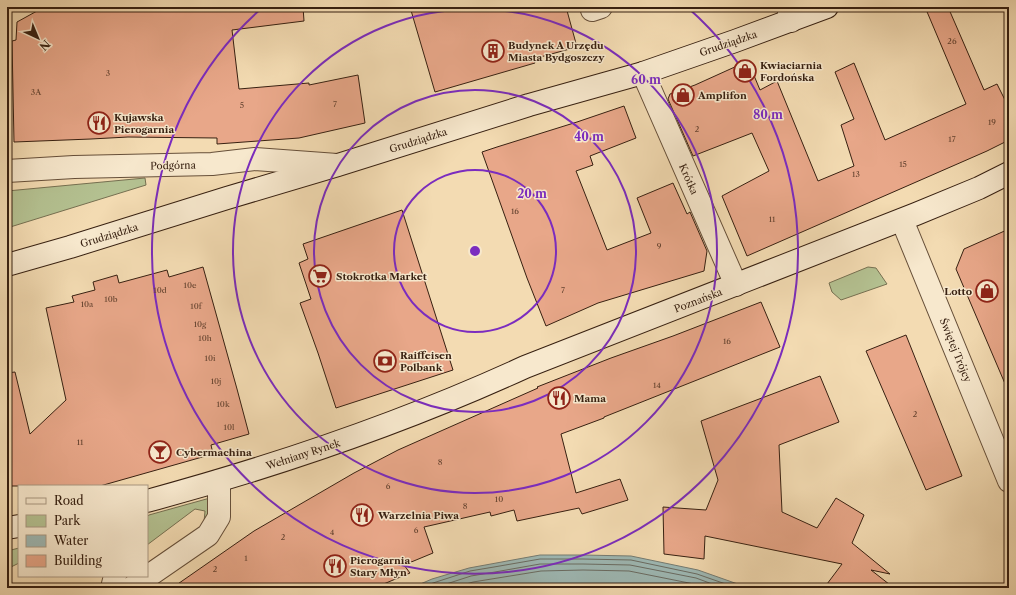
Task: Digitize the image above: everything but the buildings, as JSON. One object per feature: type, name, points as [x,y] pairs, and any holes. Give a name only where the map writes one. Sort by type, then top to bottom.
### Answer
[{"type":"main road","name":"Grudziądzka","points":[[7,265],[516,110],[643,73],[789,14],[827,7]]},
{"type":"main road","name":"Krótka","points":[[643,73],[736,285]]},
{"type":"main road","name":"Podgórna","points":[[7,171],[74,167],[212,164],[255,159],[338,165]]},
{"type":"main road","name":"Poznańska","points":[[387,426],[525,367],[902,220],[979,188],[1009,173]]},
{"type":"main road","name":"Świętej Trójcy","points":[[902,220],[1009,481]]},
{"type":"main road","name":"Wełniany Rynek","points":[[148,501],[219,481],[296,457],[387,426]]},
{"type":"main road","points":[[148,576],[208,535],[219,517],[219,481]]},
{"type":"main road","points":[[7,528],[18,526]]},
{"type":"main road","points":[[112,588],[115,577]]},
{"type":"main road","points":[[131,588],[147,577]]},
{"type":"green space","points":[[145,178],[146,185],[7,228],[7,191]]},
{"type":"green space","points":[[868,267],[876,268],[887,284],[841,300],[832,292],[829,283]]},
{"type":"green space","points":[[210,498],[212,517],[204,522],[205,511],[195,509],[148,544],[149,515]]},
{"type":"green space","points":[[18,548],[18,564],[7,569],[7,551]]},
{"type":"water","points":[[540,555],[631,556],[698,570],[749,588],[411,588],[432,579],[469,568]]},
{"type":"place","name":"Budynek A Urzędu Miasta Bydgoszczy","points":[[493,51]]},
{"type":"place","name":"Kwiaciarnia Fordońska","points":[[745,71]]},
{"type":"place","name":"Amplifon","points":[[683,95]]},
{"type":"place","name":"Kujawska Pierogarnia","points":[[99,123]]},
{"type":"place","name":"Stokrotka Market","points":[[320,276]]},
{"type":"place","name":"Lotto","points":[[987,291]]},
{"type":"place","name":"Raiffeisen Polbank","points":[[385,361]]},
{"type":"place","name":"Mama","points":[[559,398]]},
{"type":"place","name":"Cybermachina","points":[[160,452]]},
{"type":"place","name":"Warzelnia Piwa","points":[[362,515]]},
{"type":"place","name":"Pierogarnia Stary Młyn","points":[[335,566]]}]
